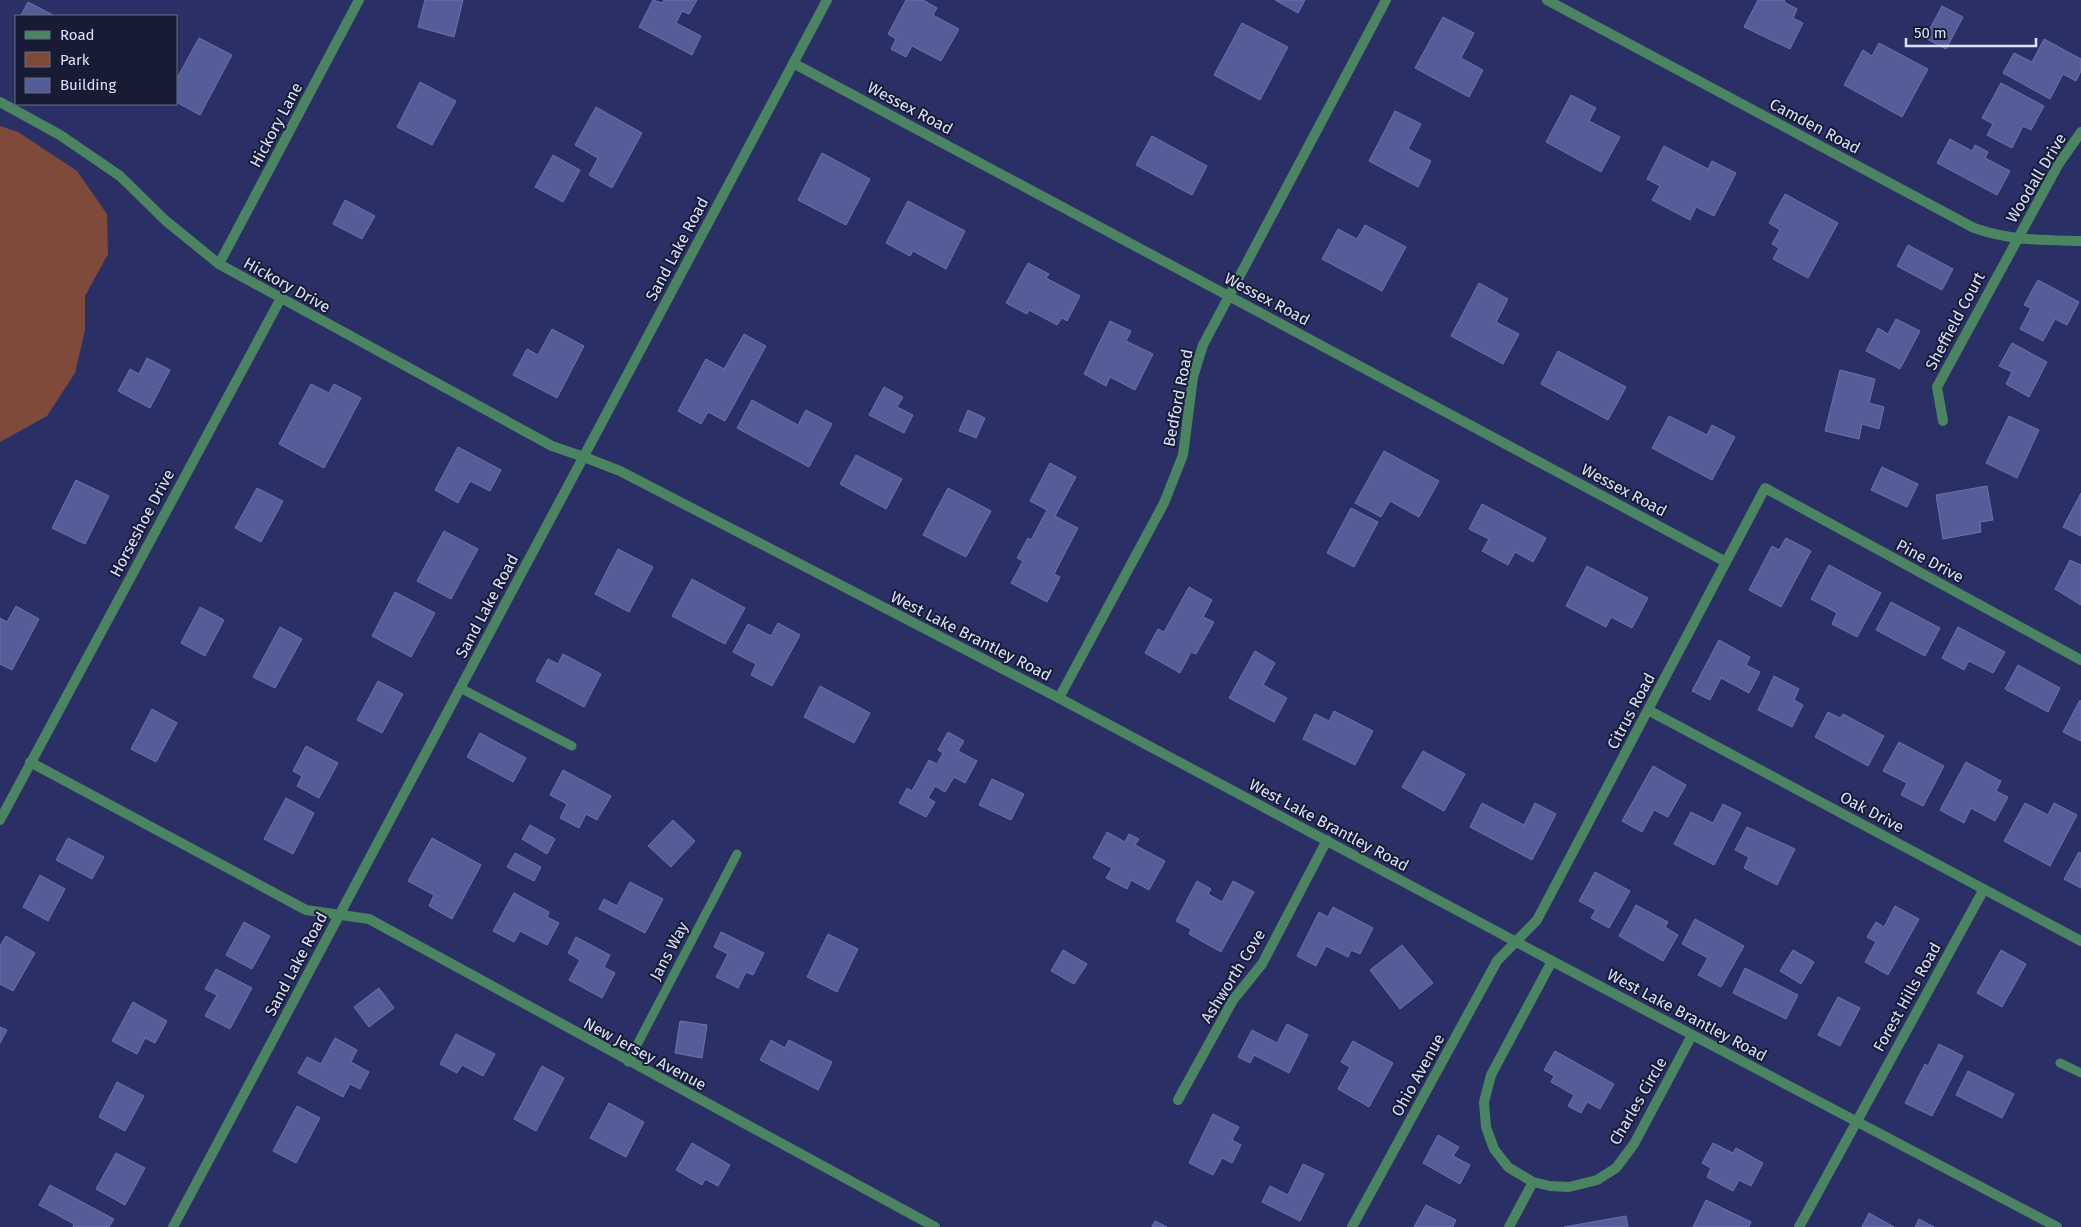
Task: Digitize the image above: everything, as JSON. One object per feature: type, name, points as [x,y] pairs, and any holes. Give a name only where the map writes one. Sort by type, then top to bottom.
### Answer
[{"type":"street","name":"Hickory Lane","points":[[219,264],[359,0]]},
{"type":"street","name":"Sand Lake Road","points":[[173,1227],[827,0]]},
{"type":"street","name":"Bedford Road","points":[[1059,698],[1164,503],[1183,455],[1193,377],[1200,353],[1228,295],[1386,0]]},
{"type":"street","name":"Camden Road","points":[[1547,0],[1974,228],[1997,236],[2017,239],[2081,241]]},
{"type":"street","name":"Wessex Road","points":[[793,64],[1726,562]]},
{"type":"street","name":"Hickory Drive","points":[[0,102],[60,135],[120,176],[166,221],[219,264],[552,446],[584,457]]},
{"type":"street","name":"Woodall Drive","points":[[2017,239],[2058,165],[2081,132]]},
{"type":"street","name":"Sheffield Court","points":[[1943,421],[1937,387],[2017,239]]},
{"type":"street","name":"Horseshoe Drive","points":[[0,820],[281,298]]},
{"type":"street","name":"West Lake Brantley Road","points":[[584,457],[620,471],[1059,698],[1552,962],[1857,1120],[2057,1227]]},
{"type":"street","name":"Citrus Road","points":[[1516,942],[1537,920],[1765,488]]},
{"type":"street","name":"Pine Drive","points":[[1765,488],[2081,660]]},
{"type":"street","name":"Oak Drive","points":[[1648,710],[2081,941]]},
{"type":"street","points":[[30,762],[306,910],[338,915]]},
{"type":"street","name":"Ashworth Cove","points":[[1178,1100],[1233,1000],[1262,964],[1327,840]]},
{"type":"street","name":"Forest Hills Road","points":[[1800,1227],[1984,889]]},
{"type":"street","name":"New Jersey Avenue","points":[[338,915],[369,919],[628,1062],[935,1227]]},
{"type":"street","name":"Ohio Avenue","points":[[1352,1227],[1497,961],[1516,942]]},
{"type":"street","name":"Charles Circle","points":[[1552,962],[1491,1075],[1484,1102],[1486,1127],[1494,1149],[1508,1166],[1533,1182],[1550,1186],[1569,1187],[1598,1180],[1616,1168],[1634,1144],[1692,1035]]},
{"type":"street","points":[[1509,1227],[1533,1182]]},
{"type":"lane","points":[[460,688],[572,746]]},
{"type":"lane","name":"Jans Way","points":[[628,1062],[737,854]]},
{"type":"lane","points":[[2060,1064],[2081,1073]]},
{"type":"green space","points":[[0,126],[18,132],[77,171],[107,214],[108,254],[85,296],[85,330],[75,373],[47,416],[0,442]]},
{"type":"building","points":[[425,0],[463,0],[454,37],[418,27]]},
{"type":"building","points":[[653,0],[662,3],[664,0],[697,0],[689,14],[682,11],[676,23],[701,36],[692,55],[639,27]]},
{"type":"building","points":[[906,0],[923,0],[937,8],[933,15],[959,29],[941,61],[912,46],[906,57],[891,49],[896,39],[888,34]]},
{"type":"building","points":[[1275,0],[1305,0],[1298,13]]},
{"type":"building","points":[[1758,0],[1785,0],[1784,2],[1797,9],[1793,18],[1803,23],[1790,49],[1744,27]]},
{"type":"building","points":[[28,2],[53,15],[21,15]]},
{"type":"building","points":[[1942,6],[1963,17],[1946,49],[1925,38]]},
{"type":"building","points":[[1443,17],[1474,33],[1461,58],[1483,70],[1469,97],[1415,68]]},
{"type":"building","points":[[1242,23],[1288,47],[1260,100],[1214,75]]},
{"type":"building","points":[[199,38],[232,55],[200,115],[178,103],[178,76]]},
{"type":"building","points":[[2044,39],[2081,59],[2081,71],[2076,81],[2063,74],[2050,99],[2003,73],[2014,53],[2032,62]]},
{"type":"building","points":[[1879,43],[1928,69],[1902,117],[1844,85],[1863,50],[1872,56]]},
{"type":"building","points":[[420,82],[456,101],[432,145],[397,127]]},
{"type":"building","points":[[2001,83],[2044,106],[2031,130],[2023,126],[2012,148],[1987,135],[1993,124],[1982,118]]},
{"type":"building","points":[[1571,95],[1596,108],[1589,121],[1620,137],[1601,172],[1546,142]]},
{"type":"building","points":[[596,107],[642,133],[612,188],[589,175],[598,158],[575,145]]},
{"type":"building","points":[[1395,111],[1421,124],[1408,149],[1431,161],[1418,187],[1369,161]]},
{"type":"building","points":[[1152,136],[1207,166],[1192,195],[1136,165]]},
{"type":"building","points":[[1950,139],[1972,151],[1975,145],[1988,152],[1985,158],[2010,171],[1997,195],[1937,163]]},
{"type":"building","points":[[1664,146],[1708,169],[1712,161],[1736,173],[1714,216],[1696,207],[1690,220],[1652,200],[1660,186],[1647,179]]},
{"type":"building","points":[[822,153],[870,179],[846,225],[798,200]]},
{"type":"building","points":[[553,155],[580,170],[563,202],[535,187]]},
{"type":"building","points":[[1785,194],[1838,223],[1808,278],[1773,259],[1779,248],[1772,244],[1780,230],[1769,223]]},
{"type":"building","points":[[345,200],[375,216],[362,239],[333,224]]},
{"type":"building","points":[[908,201],[965,231],[946,269],[913,251],[910,256],[886,243]]},
{"type":"building","points":[[1365,225],[1406,247],[1382,291],[1322,259],[1338,229],[1357,239]]},
{"type":"building","points":[[1908,245],[1953,269],[1942,290],[1897,266]]},
{"type":"building","points":[[1028,263],[1049,274],[1046,278],[1080,296],[1067,321],[1062,318],[1057,325],[1029,310],[1027,314],[1006,303]]},
{"type":"building","points":[[2038,280],[2079,302],[2067,325],[2055,319],[2043,341],[2020,329],[2031,308],[2024,305]]},
{"type":"building","points":[[1479,283],[1508,299],[1496,322],[1519,334],[1503,364],[1451,336]]},
{"type":"building","points":[[1896,319],[1920,331],[1900,369],[1866,351],[1878,328],[1888,334]]},
{"type":"building","points":[[1110,321],[1131,331],[1126,341],[1153,354],[1135,390],[1110,377],[1106,386],[1084,374]]},
{"type":"building","points":[[552,329],[584,346],[557,398],[513,375],[527,349],[538,355]]},
{"type":"building","points":[[744,334],[766,346],[725,421],[708,412],[701,424],[678,411],[706,359],[724,369]]},
{"type":"building","points":[[2012,343],[2047,362],[2029,397],[2006,384],[2012,372],[1999,366]]},
{"type":"building","points":[[1558,351],[1626,387],[1608,420],[1541,384]]},
{"type":"building","points":[[147,358],[170,370],[150,408],[118,391],[130,369],[139,374]]},
{"type":"building","points":[[1840,370],[1875,379],[1869,403],[1884,407],[1879,429],[1862,424],[1859,439],[1825,431]]},
{"type":"building","points":[[311,384],[329,393],[334,384],[361,398],[324,468],[279,444]]},
{"type":"building","points":[[884,387],[903,397],[897,407],[913,415],[904,433],[869,415]]},
{"type":"building","points":[[752,400],[798,425],[806,410],[832,424],[809,467],[737,428]]},
{"type":"building","points":[[968,410],[985,418],[976,438],[959,431]]},
{"type":"building","points":[[1669,416],[1707,435],[1712,425],[1735,437],[1712,480],[1652,448]]},
{"type":"building","points":[[2009,416],[2039,430],[2017,478],[1986,463]]},
{"type":"building","points":[[458,447],[501,470],[490,491],[470,481],[458,503],[435,490]]},
{"type":"building","points":[[1384,451],[1439,481],[1419,517],[1390,501],[1381,517],[1355,503]]},
{"type":"building","points":[[856,455],[902,479],[886,509],[840,484]]},
{"type":"building","points":[[1050,463],[1076,477],[1055,516],[1078,528],[1054,574],[1060,577],[1047,602],[1011,583],[1023,561],[1017,558],[1028,538],[1031,540],[1047,510],[1030,501]]},
{"type":"building","points":[[1882,467],[1918,484],[1907,507],[1871,490]]},
{"type":"building","points":[[76,480],[109,496],[85,544],[52,528]]},
{"type":"building","points":[[1987,486],[1993,520],[1980,522],[1981,532],[1943,539],[1936,495]]},
{"type":"building","points":[[257,488],[283,501],[261,542],[235,528]]},
{"type":"building","points":[[948,488],[991,511],[966,557],[923,535]]},
{"type":"building","points":[[2081,493],[2081,536],[2063,527]]},
{"type":"building","points":[[1482,504],[1546,538],[1533,562],[1515,552],[1508,565],[1482,551],[1489,539],[1469,529]]},
{"type":"building","points":[[1351,508],[1378,522],[1354,567],[1327,553]]},
{"type":"building","points":[[444,531],[478,549],[451,599],[417,581]]},
{"type":"building","points":[[1786,538],[1811,551],[1781,607],[1749,590],[1772,546],[1779,550]]},
{"type":"building","points":[[618,549],[653,567],[629,612],[595,594]]},
{"type":"building","points":[[2070,560],[2081,565],[2081,605],[2055,589]]},
{"type":"building","points":[[1829,565],[1881,593],[1857,637],[1832,624],[1837,613],[1811,599]]},
{"type":"building","points":[[1587,566],[1648,598],[1632,628],[1611,617],[1606,627],[1566,606]]},
{"type":"building","points":[[692,579],[745,608],[725,644],[672,616]]},
{"type":"building","points":[[1189,587],[1212,600],[1203,617],[1214,622],[1196,654],[1191,652],[1180,673],[1145,653],[1158,629],[1164,632]]},
{"type":"building","points":[[395,592],[435,613],[411,657],[372,636]]},
{"type":"building","points":[[1891,602],[1940,628],[1925,656],[1876,630]]},
{"type":"building","points":[[16,606],[39,619],[12,670],[0,664],[0,618],[7,622]]},
{"type":"building","points":[[200,607],[224,620],[205,656],[181,643]]},
{"type":"building","points":[[778,623],[800,635],[772,686],[751,675],[756,664],[733,652],[748,624],[771,636]]},
{"type":"building","points":[[280,627],[302,639],[275,688],[253,677]]},
{"type":"building","points":[[1958,627],[2005,652],[1993,673],[1969,661],[1964,670],[1942,658]]},
{"type":"building","points":[[1719,640],[1750,657],[1746,665],[1760,672],[1749,693],[1721,678],[1710,700],[1692,691]]},
{"type":"building","points":[[1255,651],[1275,663],[1263,685],[1287,698],[1274,722],[1229,698]]},
{"type":"building","points":[[563,654],[601,674],[584,707],[536,681],[548,659],[558,664]]},
{"type":"building","points":[[2018,665],[2060,688],[2048,712],[2005,689]]},
{"type":"building","points":[[1774,676],[1799,689],[1794,700],[1803,705],[1792,727],[1758,710]]},
{"type":"building","points":[[378,681],[403,694],[382,733],[357,720]]},
{"type":"building","points":[[820,686],[870,713],[854,743],[804,717]]},
{"type":"building","points":[[2081,701],[2081,741],[2063,732]]},
{"type":"building","points":[[152,709],[177,723],[156,762],[131,749]]},
{"type":"building","points":[[1334,711],[1373,731],[1355,765],[1303,739],[1315,714],[1329,721]]},
{"type":"building","points":[[1828,712],[1840,718],[1843,714],[1884,736],[1868,766],[1815,737]]},
{"type":"building","points":[[948,732],[964,741],[958,751],[977,761],[965,783],[954,777],[945,792],[935,786],[928,798],[935,802],[926,817],[899,803],[907,788],[912,791],[929,760],[937,764],[943,753],[938,750]]},
{"type":"building","points":[[480,733],[526,758],[513,782],[467,757]]},
{"type":"building","points":[[1899,742],[1944,766],[1923,806],[1901,795],[1907,783],[1883,771]]},
{"type":"building","points":[[306,746],[338,763],[319,798],[297,786],[302,776],[293,771]]},
{"type":"building","points":[[1423,751],[1465,774],[1444,811],[1402,787]]},
{"type":"building","points":[[1966,762],[2001,781],[1996,791],[2008,797],[1995,821],[1971,808],[1964,823],[1940,810]]},
{"type":"building","points":[[1653,766],[1686,785],[1668,817],[1654,810],[1642,832],[1622,821]]},
{"type":"building","points":[[563,770],[611,796],[597,820],[586,814],[579,828],[560,818],[567,804],[550,795]]},
{"type":"building","points":[[992,779],[1024,794],[1011,820],[979,805]]},
{"type":"building","points":[[286,798],[314,813],[293,854],[264,839]]},
{"type":"building","points":[[1482,803],[1524,825],[1535,803],[1556,814],[1532,860],[1470,827]]},
{"type":"building","points":[[2025,803],[2048,815],[2054,803],[2077,815],[2050,866],[2004,841]]},
{"type":"building","points":[[1723,804],[1741,813],[1714,865],[1674,844],[1691,812],[1713,823]]},
{"type":"building","points":[[673,820],[695,841],[671,867],[648,846]]},
{"type":"building","points":[[530,825],[555,839],[547,854],[522,839]]},
{"type":"building","points":[[1747,827],[1795,849],[1777,885],[1744,868],[1749,857],[1735,850]]},
{"type":"building","points":[[1107,832],[1125,842],[1129,834],[1139,839],[1135,845],[1165,861],[1149,890],[1131,880],[1127,889],[1106,878],[1112,868],[1093,858]]},
{"type":"building","points":[[68,838],[104,857],[92,879],[56,860]]},
{"type":"building","points":[[432,838],[481,865],[452,919],[429,906],[434,895],[408,881]]},
{"type":"building","points":[[2079,852],[2081,853],[2081,888],[2064,879]]},
{"type":"building","points":[[515,853],[541,867],[534,881],[507,867]]},
{"type":"building","points":[[1595,872],[1630,891],[1609,928],[1591,918],[1596,910],[1579,901]]},
{"type":"building","points":[[40,875],[65,889],[48,921],[23,907]]},
{"type":"building","points":[[1197,881],[1211,889],[1208,894],[1222,902],[1233,881],[1254,892],[1221,952],[1189,934],[1191,929],[1176,921]]},
{"type":"building","points":[[630,882],[663,899],[645,933],[599,909],[604,899],[617,906]]},
{"type":"building","points":[[514,893],[549,912],[547,917],[559,923],[547,945],[520,931],[514,942],[493,931]]},
{"type":"building","points":[[1636,905],[1668,922],[1665,927],[1678,935],[1663,961],[1619,936]]},
{"type":"building","points":[[1895,906],[1919,919],[1888,975],[1865,962],[1876,942],[1867,937],[1876,922],[1884,927]]},
{"type":"building","points":[[1333,907],[1373,928],[1360,954],[1351,950],[1348,957],[1326,946],[1316,966],[1297,956],[1319,912],[1328,917]]},
{"type":"building","points":[[1695,919],[1744,946],[1721,987],[1698,975],[1708,958],[1682,944]]},
{"type":"building","points":[[244,922],[270,936],[252,969],[226,955]]},
{"type":"building","points":[[721,932],[764,953],[753,975],[746,972],[738,988],[716,977],[728,954],[714,947]]},
{"type":"building","points":[[828,934],[858,949],[837,992],[807,977]]},
{"type":"building","points":[[6,936],[35,953],[13,991],[0,984],[0,946]]},
{"type":"building","points":[[576,937],[610,955],[604,967],[615,973],[602,998],[569,980],[580,960],[568,953]]},
{"type":"building","points":[[1402,945],[1433,983],[1400,1009],[1370,970]]},
{"type":"building","points":[[1063,950],[1087,964],[1074,984],[1051,971]]},
{"type":"building","points":[[1793,950],[1814,962],[1801,984],[1780,971]]},
{"type":"building","points":[[2001,950],[2026,964],[2002,1007],[1977,993]]},
{"type":"building","points":[[1745,968],[1798,995],[1786,1019],[1733,993]]},
{"type":"building","points":[[216,969],[252,988],[230,1029],[205,1016],[217,995],[205,989]]},
{"type":"building","points":[[379,988],[394,1008],[369,1027],[354,1007]]},
{"type":"building","points":[[1838,997],[1860,1008],[1840,1046],[1818,1035]]},
{"type":"building","points":[[133,1002],[167,1021],[155,1043],[145,1038],[137,1054],[112,1041]]},
{"type":"building","points":[[680,1021],[707,1025],[702,1058],[675,1053]]},
{"type":"building","points":[[1287,1024],[1308,1035],[1289,1073],[1254,1055],[1250,1063],[1238,1057],[1252,1030],[1277,1043]]},
{"type":"building","points":[[0,1027],[7,1030],[0,1043]]},
{"type":"building","points":[[456,1034],[495,1054],[483,1076],[462,1065],[457,1073],[440,1064]]},
{"type":"building","points":[[335,1038],[357,1050],[351,1062],[369,1072],[360,1089],[350,1084],[343,1097],[298,1073],[307,1057],[321,1064]]},
{"type":"building","points":[[771,1040],[785,1048],[789,1040],[832,1062],[818,1090],[760,1060]]},
{"type":"building","points":[[1353,1041],[1393,1063],[1369,1107],[1338,1089],[1350,1067],[1341,1062]]},
{"type":"building","points":[[1939,1044],[1963,1056],[1932,1116],[1905,1103],[1925,1064],[1928,1066]]},
{"type":"building","points":[[1555,1051],[1614,1084],[1600,1109],[1587,1102],[1581,1113],[1568,1106],[1574,1095],[1551,1082],[1554,1076],[1544,1070]]},
{"type":"building","points":[[542,1066],[564,1078],[536,1131],[514,1119]]},
{"type":"building","points":[[1968,1071],[2014,1094],[2002,1118],[1956,1095]]},
{"type":"building","points":[[117,1082],[144,1096],[125,1131],[99,1117]]},
{"type":"building","points":[[609,1103],[644,1122],[626,1157],[590,1138]]},
{"type":"building","points":[[297,1106],[320,1118],[296,1163],[273,1151]]},
{"type":"building","points":[[1213,1114],[1239,1127],[1232,1140],[1241,1145],[1232,1163],[1222,1158],[1213,1175],[1189,1163]]},
{"type":"building","points":[[1438,1135],[1459,1147],[1453,1156],[1470,1165],[1460,1184],[1423,1163]]},
{"type":"building","points":[[692,1143],[730,1165],[718,1186],[705,1179],[702,1185],[676,1170]]},
{"type":"building","points":[[1713,1143],[1733,1153],[1736,1148],[1763,1163],[1751,1186],[1739,1180],[1733,1191],[1707,1177],[1711,1168],[1702,1163]]},
{"type":"building","points":[[116,1153],[145,1168],[125,1205],[96,1189]]},
{"type":"building","points":[[1303,1164],[1324,1174],[1300,1221],[1262,1202],[1270,1186],[1288,1195]]},
{"type":"building","points":[[50,1185],[114,1219],[109,1227],[73,1227],[74,1224],[39,1205]]},
{"type":"building","points":[[1706,1200],[1751,1222],[1749,1227],[1693,1227]]},
{"type":"building","points":[[1426,1205],[1456,1220],[1453,1227],[1414,1227]]},
{"type":"building","points":[[1869,1213],[1894,1227],[1862,1227]]},
{"type":"building","points":[[1626,1216],[1628,1227],[1564,1227]]},
{"type":"building","points":[[1919,1219],[1934,1227],[1915,1227]]},
{"type":"building","points":[[1155,1221],[1167,1227],[1152,1227]]}]
